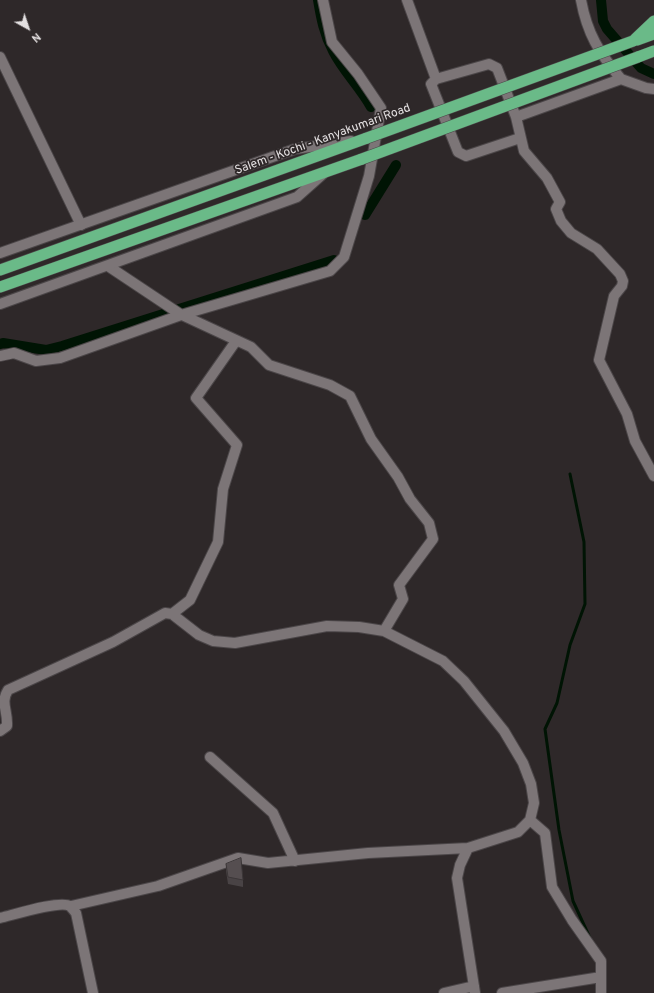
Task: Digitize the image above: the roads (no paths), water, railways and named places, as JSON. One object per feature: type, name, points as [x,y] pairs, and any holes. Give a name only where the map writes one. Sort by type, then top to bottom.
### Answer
[{"type":"highway","points":[[632,41],[654,21]]},
{"type":"highway","name":"Salem - Kochi - Kanyakumari Road","points":[[0,270],[654,34]]},
{"type":"highway","points":[[0,287],[324,172],[654,51]]},
{"type":"street","points":[[0,356],[14,353],[36,361],[60,358],[180,314],[330,271],[344,257],[369,176],[381,108],[358,74],[332,42],[323,0]]},
{"type":"street","points":[[407,0],[436,79]]},
{"type":"street","points":[[581,0],[586,25],[602,57],[621,79],[654,89]]},
{"type":"street","points":[[0,57],[80,225]]},
{"type":"street","points":[[520,138],[466,156],[458,152],[431,84],[436,79],[489,64],[497,68],[516,117],[524,151],[547,178],[557,195],[560,202],[556,209],[561,221],[571,233],[597,249],[620,274],[623,281],[622,286],[614,296],[599,360],[627,414],[635,440],[654,476]]},
{"type":"street","points":[[516,117],[621,79]]},
{"type":"street","points":[[0,253],[295,149],[366,138]]},
{"type":"street","points":[[0,304],[297,196],[324,172]]},
{"type":"street","points":[[108,266],[180,314],[251,348],[269,365],[330,385],[350,396],[371,439],[398,477],[410,499],[429,523],[433,539],[399,585],[403,598],[384,631]]},
{"type":"street","points":[[172,614],[190,600],[218,542],[224,489],[237,445],[196,398],[236,341]]},
{"type":"street","points":[[0,731],[7,726],[8,718],[2,701],[3,696],[8,690],[113,642],[165,613],[172,614],[199,635],[213,641],[235,643],[327,626],[359,627],[384,631],[443,661],[464,681],[504,731],[523,763],[531,784],[534,802],[530,820],[518,832],[468,848],[368,853],[268,863],[238,858],[158,886],[71,906],[65,904],[55,905],[0,918]]},
{"type":"street","points":[[210,756],[273,813],[295,861]]},
{"type":"street","points":[[530,820],[545,833],[552,887],[572,920],[601,960],[601,993]]},
{"type":"street","points":[[444,993],[474,989],[458,878],[460,865],[468,848]]},
{"type":"street","points":[[71,906],[76,914],[93,993]]},
{"type":"street","points":[[502,993],[601,977]]},
{"type":"waterway","points":[[318,0],[325,32],[330,45],[371,107]]},
{"type":"waterway","points":[[601,0],[603,21],[607,29],[641,68],[654,74]]},
{"type":"waterway","points":[[365,215],[396,165]]},
{"type":"waterway","points":[[0,344],[3,343],[46,350],[62,346],[334,260]]},
{"type":"waterway","points":[[570,474],[584,542],[585,604],[570,645],[557,703],[545,729],[559,830],[573,901],[590,938]]}]
